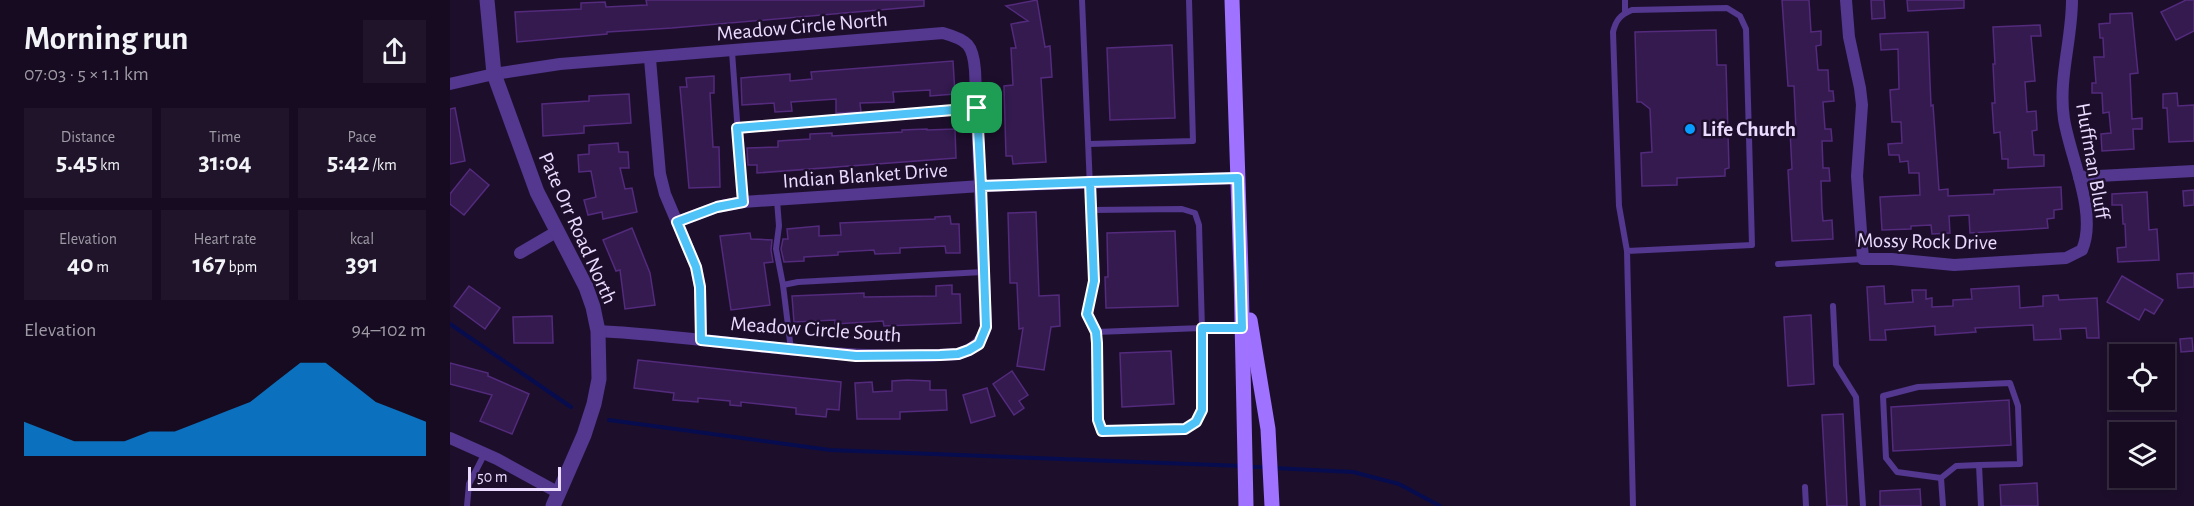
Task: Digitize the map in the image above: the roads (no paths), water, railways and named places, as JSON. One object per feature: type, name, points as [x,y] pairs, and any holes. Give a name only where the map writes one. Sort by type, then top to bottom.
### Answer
[{"type":"main road","points":[[1232,0],[1246,502]]},
{"type":"main road","points":[[1241,273],[1268,429],[1271,501]]},
{"type":"street","name":"Pate Orr Road North","points":[[487,0],[494,74],[537,192],[586,287],[594,307],[598,331],[599,379],[594,404],[584,435],[556,499]]},
{"type":"street","points":[[1846,0],[1849,37],[1862,105],[1857,176],[1863,259]]},
{"type":"street","name":"Huffman Bluff","points":[[2072,0],[2062,96],[2065,121],[2085,205],[2086,236],[2082,250],[2076,254]]},
{"type":"street","name":"Meadow Circle North","points":[[450,84],[494,74],[560,64],[732,52],[943,33],[965,41],[974,57],[981,186]]},
{"type":"street","points":[[650,58],[660,174],[665,194],[696,267],[700,287],[701,340]]},
{"type":"street","points":[[2079,177],[2194,171]]},
{"type":"street","name":"Indian Blanket Drive","points":[[677,222],[717,207],[743,202],[981,186],[1238,178]]},
{"type":"street","name":"Meadow Circle South","points":[[598,331],[640,333],[791,351],[856,356],[940,355],[958,354],[969,350],[979,344],[986,327],[981,186]]},
{"type":"street","points":[[520,253],[556,232]]},
{"type":"street","name":"Mossy Rock Drive","points":[[1863,259],[1892,259],[1954,265],[2066,258],[2076,254]]},
{"type":"street","points":[[450,438],[485,453],[556,499]]},
{"type":"lane","points":[[1082,0],[1094,281],[1087,314],[1096,332],[1098,420],[1102,431],[1185,429],[1196,422],[1202,410],[1199,225],[1195,213],[1182,209],[1092,210]]},
{"type":"lane","points":[[1089,144],[1193,141],[1189,0]]},
{"type":"lane","points":[[1624,0],[1625,13]]},
{"type":"lane","points":[[1627,251],[1752,245],[1746,29],[1744,22],[1734,11],[1720,7],[1632,10],[1619,18],[1613,32],[1619,206],[1627,251],[1633,506]]},
{"type":"lane","points":[[732,52],[743,202]]},
{"type":"lane","points":[[737,128],[977,108]]},
{"type":"lane","points":[[777,200],[779,226],[776,249],[791,351]]},
{"type":"lane","name":"Mossy Rock Drive","points":[[1778,264],[1863,259]]},
{"type":"lane","points":[[783,285],[798,282],[984,272]]},
{"type":"lane","points":[[1833,306],[1836,365],[1856,397],[1863,506]]},
{"type":"lane","points":[[1096,332],[1242,328]]},
{"type":"lane","points":[[2010,383],[2018,406],[2020,464],[1956,466],[1941,478],[1897,472],[1886,458],[1883,396],[1918,387],[2010,383]]},
{"type":"lane","points":[[467,506],[469,484],[485,453]]},
{"type":"lane","points":[[1978,465],[1981,506]]},
{"type":"lane","points":[[1941,478],[1943,506]]},
{"type":"lane","points":[[1805,487],[1806,506]]},
{"type":"waterway","points":[[450,324],[571,407]]},
{"type":"waterway","points":[[609,420],[830,450],[1242,466]]},
{"type":"waterway","points":[[1250,467],[1266,467]]},
{"type":"waterway","points":[[1274,468],[1353,472],[1399,484],[1440,506]]},
{"type":"place","name":"Life Church","points":[[1690,129]]}]
